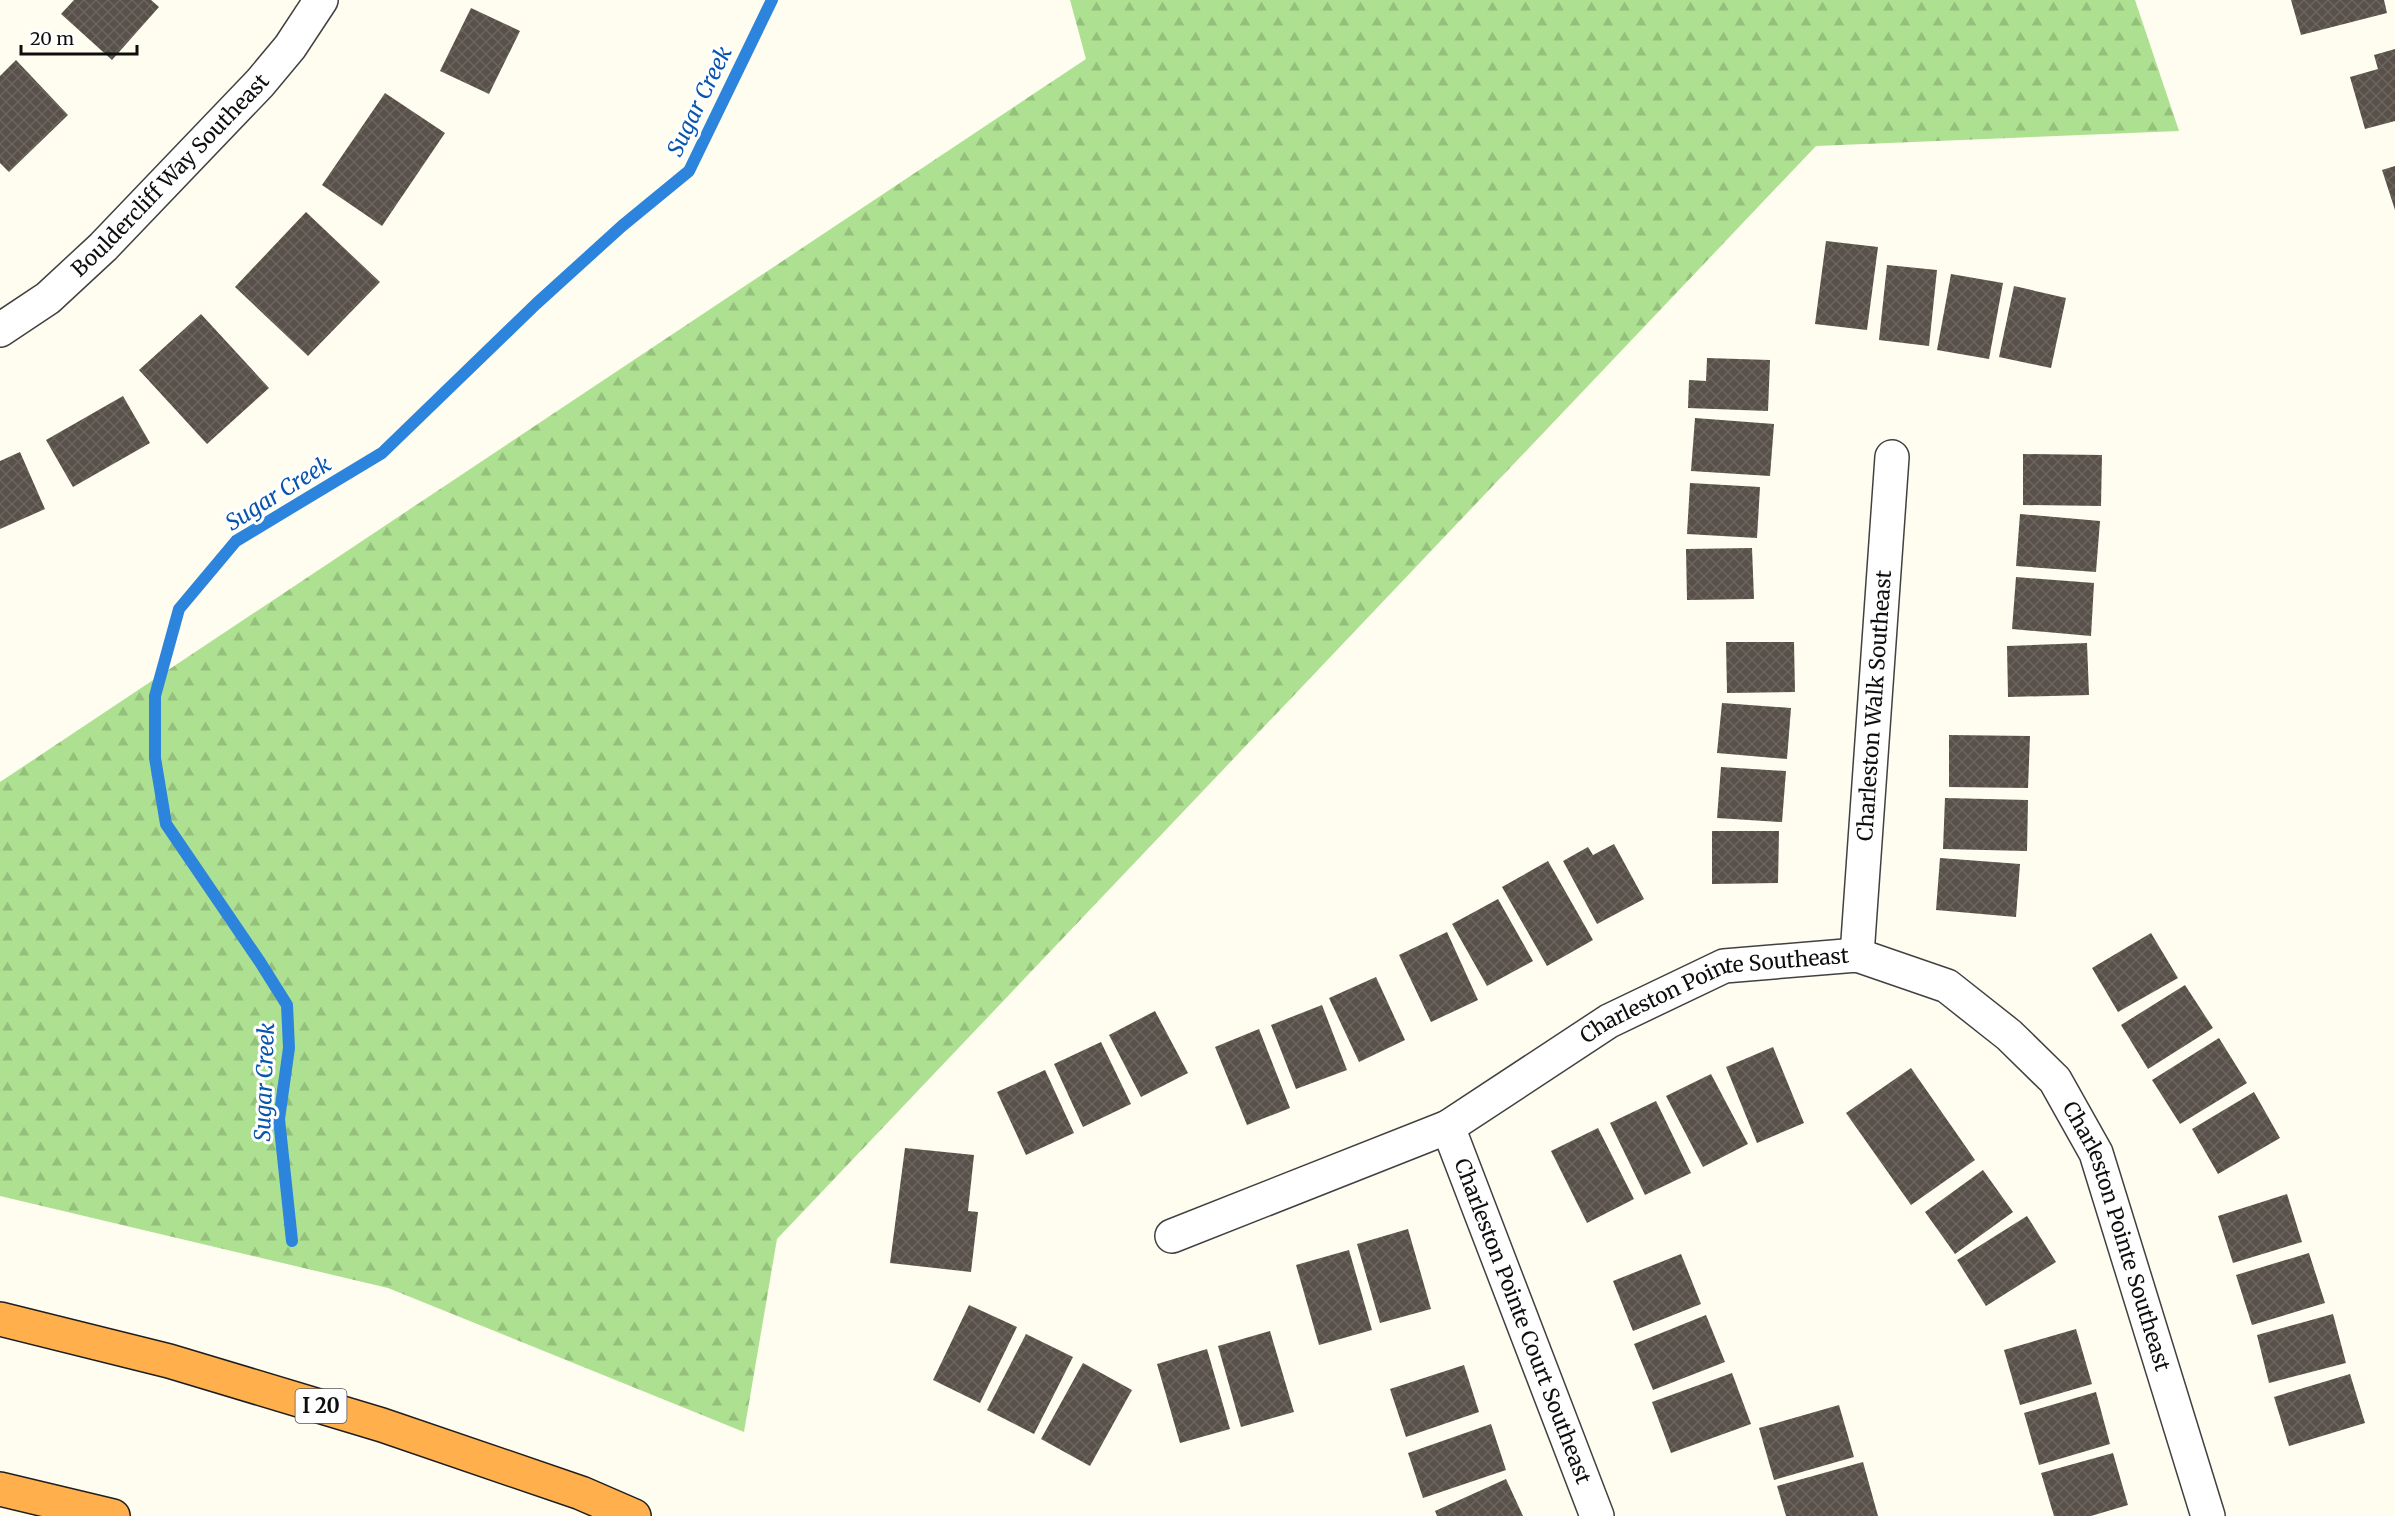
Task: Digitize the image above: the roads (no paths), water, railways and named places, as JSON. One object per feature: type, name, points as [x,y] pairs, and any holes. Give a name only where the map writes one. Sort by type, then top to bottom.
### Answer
[{"type":"highway","name":"I 20","points":[[0,1319],[169,1361],[382,1425],[581,1493],[634,1516]]},
{"type":"highway","points":[[0,1489],[113,1516]]},
{"type":"street","name":"Bouldercliff Way Southeast","points":[[0,330],[48,298],[103,247],[260,83],[290,47],[321,0]]},
{"type":"street","name":"Charleston Walk Southeast","points":[[1857,955],[1892,457]]},
{"type":"street","name":"Charleston Pointe Southeast","points":[[1172,1236],[1448,1127],[1609,1021],[1724,966],[1857,955],[1947,986],[2009,1035],[2055,1080],[2096,1153],[2208,1516]]},
{"type":"street","name":"Charleston Pointe Court Southeast","points":[[1448,1127],[1597,1516]]},
{"type":"waterway","name":"Sugar Creek","points":[[292,1241],[279,1119],[289,1048],[287,1005],[166,824],[155,758],[155,696],[179,609],[236,541],[382,453],[536,304],[622,226],[689,171],[772,0]]}]
